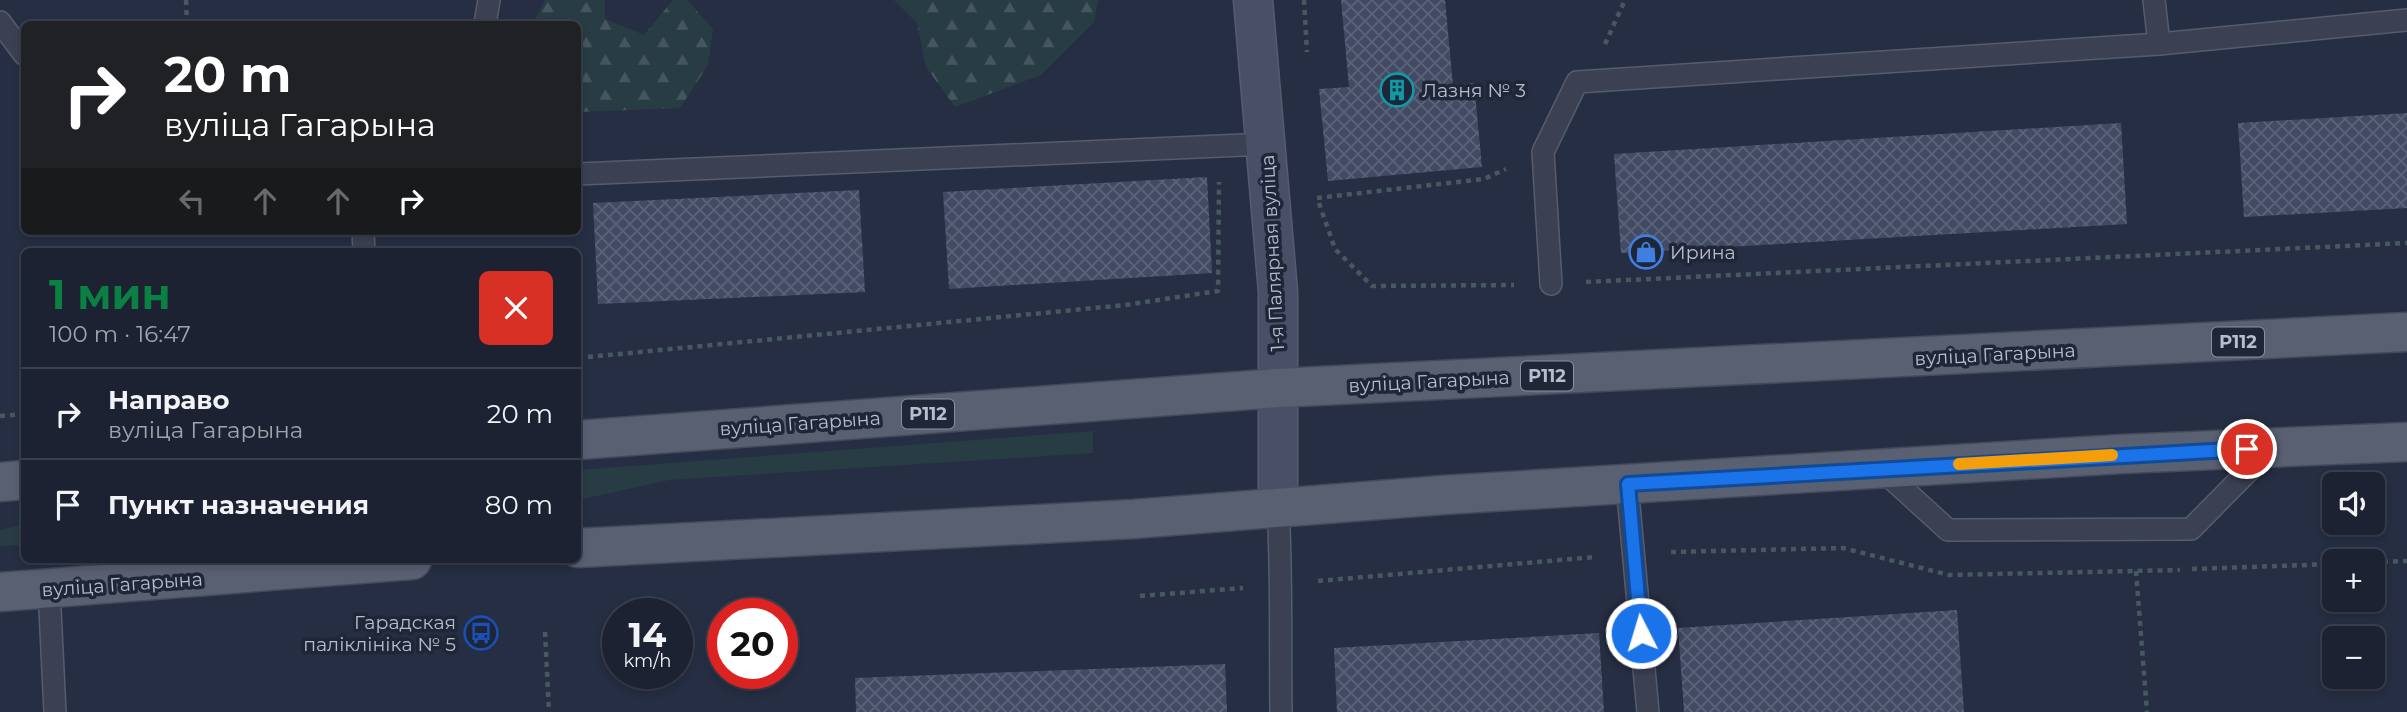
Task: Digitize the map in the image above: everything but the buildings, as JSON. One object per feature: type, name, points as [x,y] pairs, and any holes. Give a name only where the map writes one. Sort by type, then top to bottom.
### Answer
[{"type":"main road","name":"вуліца Гагарына","points":[[581,440],[1278,388],[1436,383],[2407,332]]},
{"type":"main road","points":[[581,548],[1123,520],[1279,507],[1880,468],[2407,442]]},
{"type":"main road","points":[[0,482],[21,480]]},
{"type":"main road","name":"вуліца Гагарына","points":[[0,592],[374,563]]},
{"type":"street","name":"1-я Палярная вуліца","points":[[1254,0],[1278,292],[1279,507]]},
{"type":"lane","points":[[486,21],[489,0]]},
{"type":"lane","points":[[2154,0],[2159,44]]},
{"type":"lane","points":[[1551,284],[1543,152],[1577,82],[2159,44],[2407,20]]},
{"type":"lane","points":[[0,22],[21,50]]},
{"type":"lane","points":[[581,174],[1266,144]]},
{"type":"lane","points":[[1880,468],[1948,530],[2190,529],[2272,447]]},
{"type":"lane","points":[[1628,484],[1648,712]]},
{"type":"lane","points":[[1279,507],[1283,584],[1280,627],[1282,712]]},
{"type":"lane","points":[[49,589],[55,712]]},
{"type":"path","points":[[186,0],[187,21]]},
{"type":"path","points":[[1304,0],[1308,66]]},
{"type":"path","points":[[1600,54],[1626,0]]},
{"type":"path","points":[[1317,198],[1484,179],[1543,152]]},
{"type":"path","points":[[1316,185],[1317,198],[1335,249],[1372,286],[1551,284],[2407,243]]},
{"type":"path","points":[[581,359],[1125,305],[1218,291]]},
{"type":"path","points":[[0,416],[21,414]]},
{"type":"path","points":[[1139,596],[1634,553],[1843,548],[1950,575],[2136,572],[2322,564]]},
{"type":"path","points":[[2385,562],[2407,561]]},
{"type":"path","points":[[2136,572],[2147,712]]},
{"type":"path","points":[[545,632],[549,712]]},
{"type":"green space","points":[[545,0],[605,0],[605,19],[644,35],[673,0],[687,0],[713,29],[708,65],[680,108],[581,112],[581,21],[534,21]]},
{"type":"green space","points":[[894,0],[1098,0],[1094,22],[1041,75],[955,107],[926,67],[917,23]]},
{"type":"green space","points":[[1093,431],[1093,453],[669,480],[581,499],[581,470]]},
{"type":"green space","points":[[21,525],[21,545],[0,546],[0,530]]},
{"type":"slow traffic","points":[[1959,464],[2112,455]]},
{"type":"place","name":"Лазня № 3","points":[[1397,90]]},
{"type":"place","name":"Ирина","points":[[1646,252]]},
{"type":"place","name":"Гарадская паліклініка № 5","points":[[481,633]]},
{"type":"route","points":[[1641,633],[1628,484],[2121,454],[2247,449]]}]
